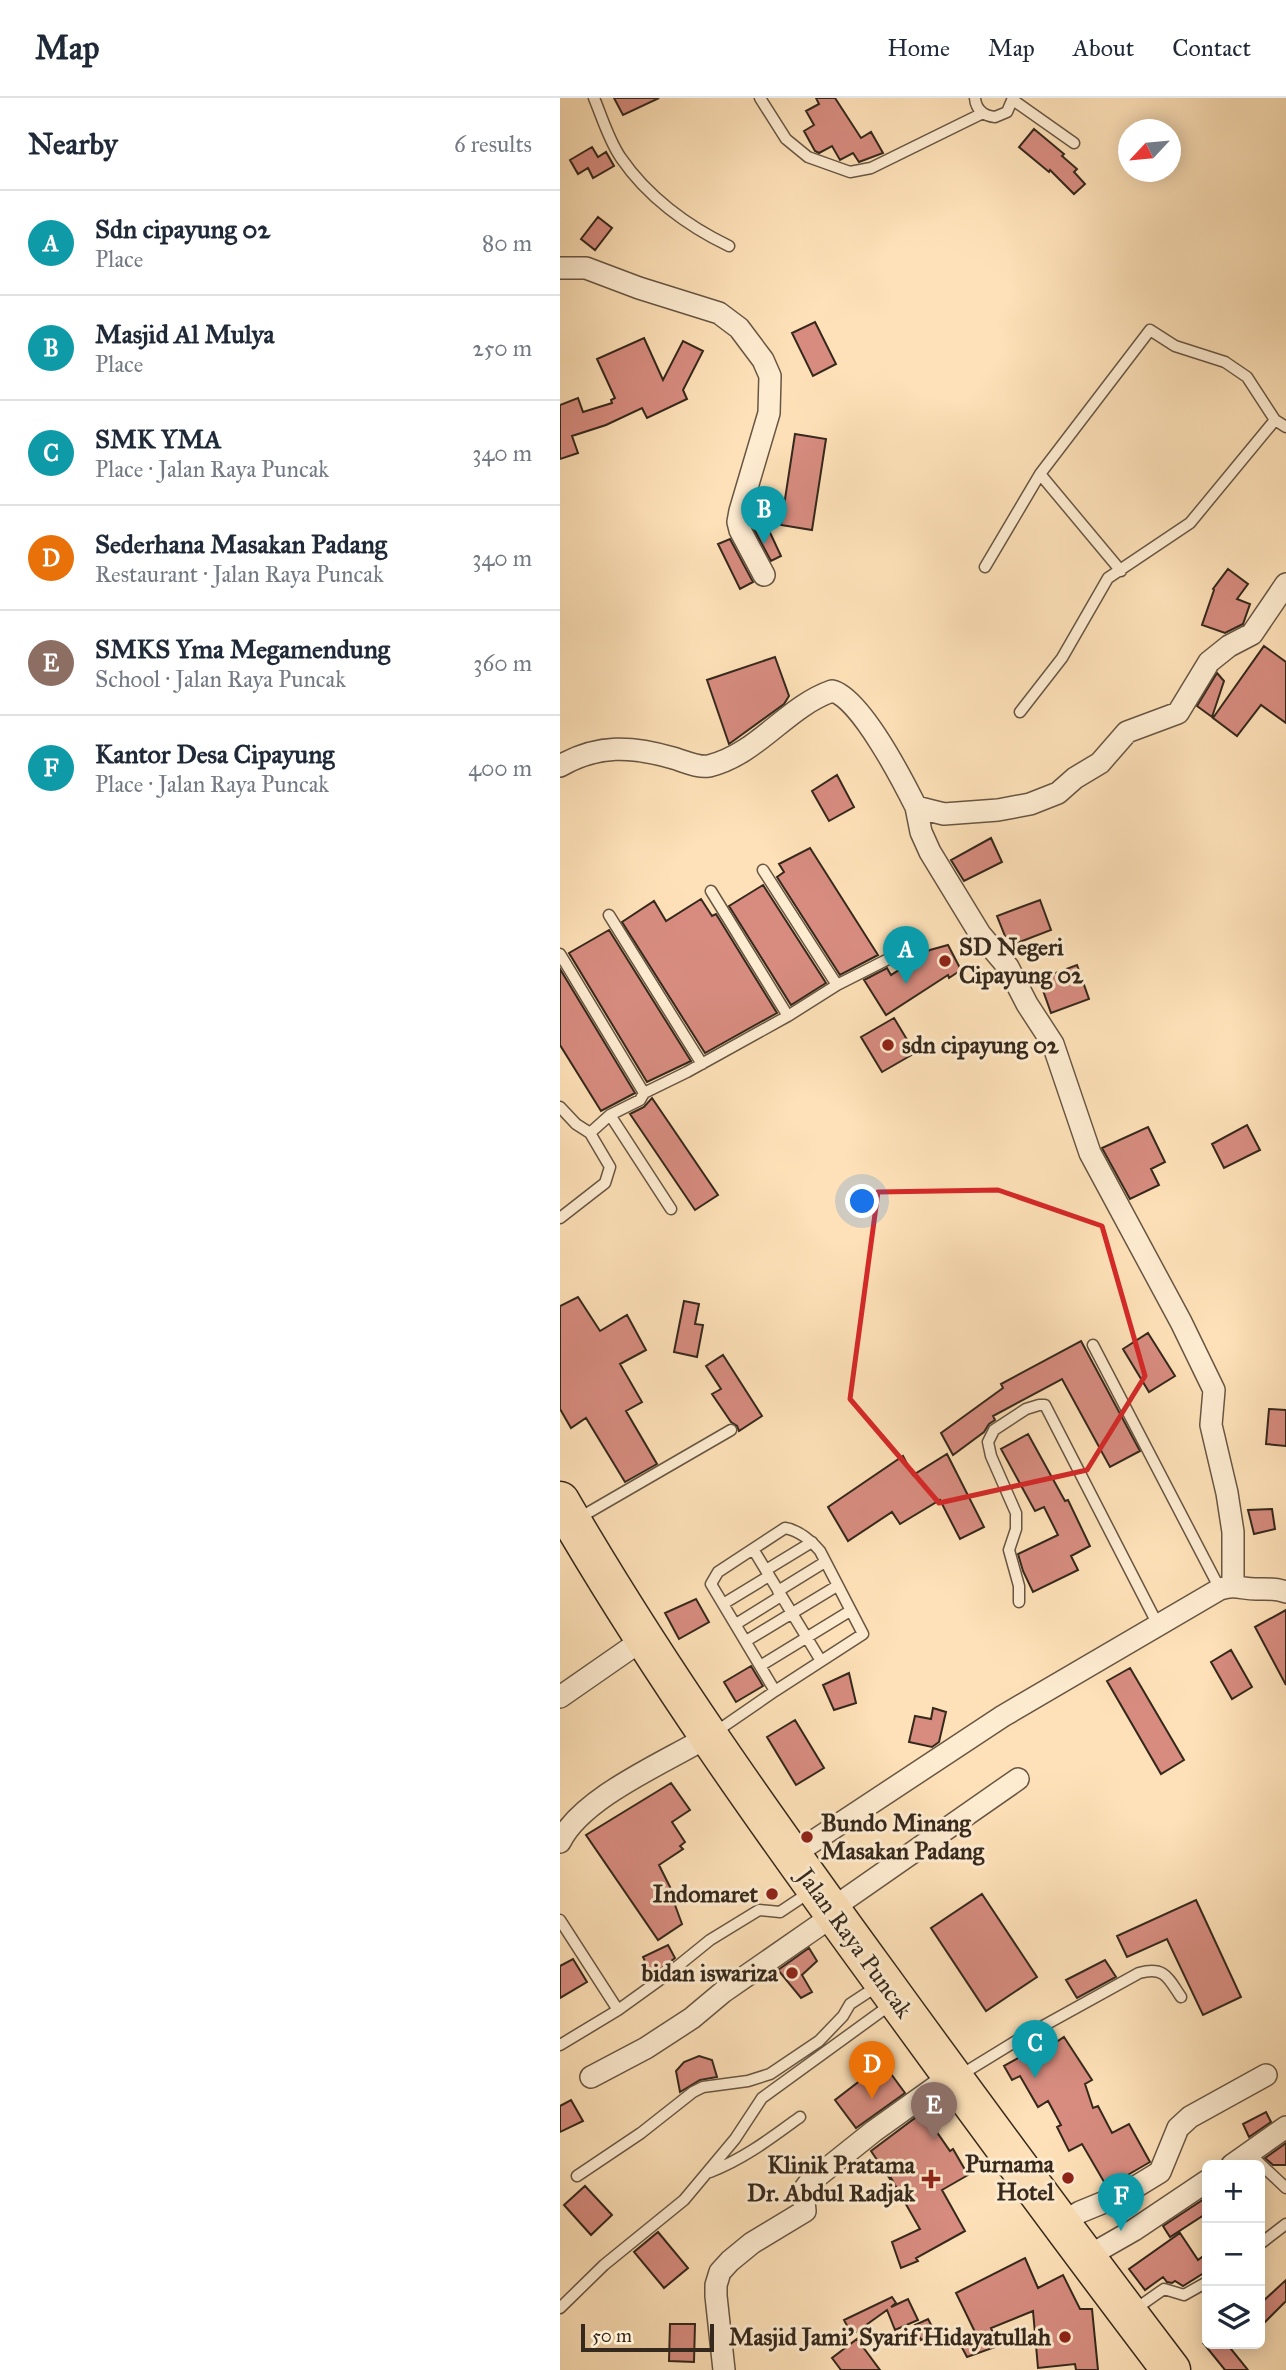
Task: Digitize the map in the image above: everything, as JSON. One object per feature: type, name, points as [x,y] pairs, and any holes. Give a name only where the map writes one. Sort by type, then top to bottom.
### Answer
[{"type":"highway","name":"Jalan Raya Puncak","points":[[566,1511],[709,1736],[792,1856],[1059,2224],[1171,2370]]},
{"type":"street","points":[[560,268],[586,268],[719,313],[739,328],[763,360],[770,376],[769,413],[738,522],[764,575]]},
{"type":"street","points":[[916,807],[944,814],[998,810],[1030,804],[1058,793],[1075,778],[1100,763],[1127,732],[1178,713],[1209,662],[1229,646],[1252,634],[1286,584]]},
{"type":"street","points":[[560,766],[578,755],[601,749],[645,750],[707,766],[723,761],[762,739],[799,708],[832,691],[844,697],[882,743],[916,807],[920,832],[930,852],[979,934],[1008,967],[1027,1004],[1053,1044],[1090,1153],[1181,1322],[1214,1390],[1211,1425],[1233,1532],[1227,1587]]},
{"type":"street","points":[[792,1856],[1003,1716],[1227,1587],[1272,1588],[1286,1592]]},
{"type":"street","points":[[560,1697],[645,1638]]},
{"type":"street","points":[[560,1842],[581,1815],[621,1786],[709,1736]]},
{"type":"street","points":[[592,2077],[646,2048],[692,2018],[826,1904],[1018,1779]]},
{"type":"street","points":[[1059,2224],[1124,2194],[1160,2172],[1178,2128],[1190,2117],[1266,2076]]},
{"type":"street","points":[[724,2370],[716,2296],[717,2277],[724,2266],[752,2243],[805,2211],[803,2190],[809,2183],[874,2131],[953,2077]]},
{"type":"street","points":[[1241,2160],[1286,2127]]},
{"type":"street","points":[[1085,2258],[1134,2230],[1202,2184]]},
{"type":"lane","points":[[594,98],[619,156],[648,191],[701,233],[729,246]]},
{"type":"lane","points":[[760,98],[786,139],[808,158],[850,172],[872,168],[983,113]]},
{"type":"lane","points":[[975,98],[978,109],[989,117],[1002,116],[1013,99],[1074,143]]},
{"type":"lane","points":[[985,567],[1040,474],[1150,330],[1175,346],[1225,362],[1247,377],[1275,420],[1286,427]]},
{"type":"lane","points":[[1020,712],[1062,658],[1108,578],[1190,523],[1275,420]]},
{"type":"lane","points":[[1040,474],[1121,571]]},
{"type":"lane","points":[[763,870],[836,985]]},
{"type":"lane","points":[[711,891],[788,1016]]},
{"type":"lane","points":[[609,915],[702,1064]]},
{"type":"lane","points":[[590,1133],[610,1115],[640,1100],[645,1093],[788,1016],[836,985],[908,949]]},
{"type":"lane","points":[[560,954],[645,1093]]},
{"type":"lane","points":[[560,1107],[576,1124],[590,1133],[610,1167],[605,1183],[560,1218]]},
{"type":"lane","points":[[610,1115],[671,1209]]},
{"type":"lane","points":[[1093,1345],[1227,1587]]},
{"type":"lane","points":[[1019,1602],[1019,1586],[1009,1550],[1016,1530],[1016,1513],[991,1456],[988,1441],[994,1430],[1026,1409],[1045,1405],[1158,1625]]},
{"type":"lane","points":[[566,1511],[731,1430]]},
{"type":"lane","points":[[709,1736],[863,1634],[820,1551],[812,1542],[785,1528],[718,1573],[711,1584],[775,1691]]},
{"type":"lane","points":[[723,1604],[812,1542]]},
{"type":"lane","points":[[753,1549],[821,1661]]},
{"type":"lane","points":[[736,1624],[825,1562]]},
{"type":"lane","points":[[746,1641],[837,1586]]},
{"type":"lane","points":[[760,1666],[850,1611]]},
{"type":"lane","points":[[560,2045],[618,2010],[710,1940],[759,1909],[780,1912],[826,1904]]},
{"type":"lane","points":[[560,1920],[618,2010]]},
{"type":"lane","points":[[953,2077],[1139,1973],[1159,1971],[1167,1976],[1181,1997]]},
{"type":"lane","points":[[560,2308],[604,2265],[684,2200],[735,2139],[762,2098],[890,1992]]},
{"type":"lane","points":[[577,2176],[641,2133],[693,2092],[703,2087],[748,2081],[769,2074],[819,2041],[843,2016],[850,2004],[890,1992]]},
{"type":"lane","points":[[708,2173],[749,2153],[800,2117]]},
{"type":"lane","points":[[1265,2175],[1286,2188]]},
{"type":"lane","points":[[1265,2240],[1286,2224]]},
{"type":"lane","points":[[1129,2314],[1164,2289],[1184,2295],[1202,2284]]},
{"type":"highlighted area","points":[[998,1190],[1102,1226],[1145,1376],[1087,1470],[939,1503],[850,1399],[878,1192]]},
{"type":"building","points":[[614,98],[659,98],[623,115]]},
{"type":"building","points":[[816,98],[835,98],[861,138],[871,132],[883,153],[859,162],[853,153],[840,160],[832,146],[819,153],[815,151],[804,131],[814,125],[806,111],[819,104]]},
{"type":"building","points":[[1034,129],[1064,154],[1062,156],[1077,169],[1074,172],[1085,184],[1074,194],[1050,170],[1049,172],[1019,147]]},
{"type":"building","points":[[592,147],[598,157],[606,152],[614,166],[593,178],[588,168],[578,174],[570,160]]},
{"type":"building","points":[[598,217],[612,228],[595,250],[581,239]]},
{"type":"building","points":[[815,322],[836,364],[813,376],[792,333]]},
{"type":"building","points":[[644,338],[663,380],[683,341],[703,351],[683,390],[687,399],[647,418],[642,408],[606,425],[572,436],[578,453],[560,459],[560,405],[578,398],[583,412],[612,403],[611,400],[615,398],[597,359]]},
{"type":"building","points":[[795,434],[826,439],[812,530],[781,525]]},
{"type":"building","points":[[766,524],[781,556],[771,561],[754,529]]},
{"type":"building","points":[[730,539],[753,582],[740,589],[718,544]]},
{"type":"building","points":[[1228,569],[1248,584],[1237,599],[1250,604],[1243,624],[1225,633],[1202,625],[1213,589]]},
{"type":"building","points":[[1264,646],[1286,662],[1286,723],[1261,705],[1237,736],[1213,718]]},
{"type":"building","points":[[775,657],[789,696],[784,704],[729,744],[707,680]]},
{"type":"building","points":[[1217,673],[1224,681],[1212,717],[1197,706]]},
{"type":"building","points":[[837,775],[854,807],[829,821],[812,791]]},
{"type":"building","points":[[991,838],[1002,862],[964,881],[951,860]]},
{"type":"building","points":[[810,848],[878,955],[840,975],[777,877],[784,872],[779,864]]},
{"type":"building","points":[[763,885],[826,983],[791,1005],[729,906]]},
{"type":"building","points":[[701,899],[712,916],[716,914],[777,1013],[705,1053],[622,922],[654,901],[666,921]]},
{"type":"building","points":[[1040,900],[1051,930],[1009,946],[997,916]]},
{"type":"building","points":[[609,930],[691,1061],[647,1082],[569,953]]},
{"type":"building","name":"sdn cipayung 02","points":[[948,945],[961,970],[949,978],[948,975],[886,1015],[864,980],[887,968],[891,975],[930,950]]},
{"type":"building","points":[[1077,965],[1089,999],[1051,1013],[1039,979]]},
{"type":"building","points":[[560,969],[635,1093],[601,1111],[560,1045]]},
{"type":"building","name":"sdn cipayung 02","points":[[894,1018],[915,1053],[882,1072],[861,1037]]},
{"type":"building","points":[[652,1098],[718,1195],[695,1210],[630,1114],[644,1107]]},
{"type":"building","points":[[1247,1125],[1260,1150],[1224,1168],[1212,1144]]},
{"type":"building","points":[[1148,1127],[1165,1162],[1151,1169],[1159,1185],[1130,1199],[1102,1148]]},
{"type":"building","points":[[578,1297],[600,1331],[627,1315],[646,1350],[620,1364],[642,1402],[626,1411],[657,1464],[625,1482],[586,1418],[571,1428],[560,1409],[560,1306]]},
{"type":"building","points":[[684,1301],[699,1304],[695,1324],[703,1325],[697,1357],[674,1352]]},
{"type":"building","points":[[1148,1333],[1175,1376],[1149,1392],[1123,1349]]},
{"type":"building","points":[[1081,1341],[1140,1451],[1110,1467],[1062,1379],[993,1416],[995,1420],[984,1432],[953,1455],[941,1433],[1003,1388],[1001,1384]]},
{"type":"building","points":[[723,1355],[762,1416],[739,1431],[712,1394],[721,1389],[706,1366]]},
{"type":"building","points":[[1269,1409],[1286,1410],[1286,1446],[1266,1444]]},
{"type":"building","points":[[1028,1434],[1065,1501],[1068,1500],[1090,1546],[1071,1556],[1078,1570],[1033,1592],[1018,1554],[1058,1535],[1044,1507],[1035,1511],[1001,1449]]},
{"type":"building","points":[[947,1454],[984,1527],[960,1539],[940,1500],[900,1524],[892,1512],[848,1541],[828,1507],[903,1456],[913,1475]]},
{"type":"building","points":[[1272,1509],[1275,1529],[1254,1534],[1248,1510]]},
{"type":"building","points":[[696,1599],[709,1622],[679,1639],[665,1613]]},
{"type":"building","points":[[1286,1610],[1286,1685],[1255,1627]]},
{"type":"building","points":[[1231,1650],[1252,1687],[1232,1699],[1211,1662]]},
{"type":"building","points":[[751,1666],[763,1686],[736,1702],[724,1682]]},
{"type":"building","points":[[1130,1668],[1184,1760],[1161,1774],[1107,1681]]},
{"type":"building","points":[[849,1673],[856,1703],[834,1710],[823,1685]]},
{"type":"building","points":[[933,1708],[946,1712],[939,1742],[932,1747],[909,1742],[915,1716],[931,1719]]},
{"type":"building","points":[[795,1720],[824,1768],[796,1785],[767,1737]]},
{"type":"building","points":[[671,1783],[690,1810],[672,1822],[685,1842],[680,1846],[683,1849],[659,1865],[678,1903],[675,1905],[682,1924],[658,1940],[586,1835]]},
{"type":"building","points":[[982,1894],[1037,1977],[986,2011],[931,1928]]},
{"type":"building","points":[[1196,1900],[1241,1997],[1203,2015],[1167,1939],[1127,1957],[1117,1936]]},
{"type":"building","points":[[668,1945],[675,1958],[652,1976],[643,1957]]},
{"type":"building","name":"bidan iswariza","points":[[809,1948],[817,1961],[802,1975],[812,1992],[801,1998],[778,1970]]},
{"type":"building","points":[[573,1959],[587,1982],[560,1998],[560,1966]]},
{"type":"building","points":[[1105,1960],[1116,1977],[1077,1998],[1066,1980]]},
{"type":"building","points":[[1064,2037],[1092,2080],[1085,2084],[1093,2108],[1098,2106],[1112,2133],[1129,2124],[1150,2162],[1107,2187],[1082,2144],[1069,2151],[1057,2127],[1061,2125],[1048,2101],[1038,2107],[1020,2076],[1012,2080],[1004,2066],[1034,2049],[1037,2055]]},
{"type":"building","points":[[699,2056],[712,2060],[717,2077],[700,2080],[680,2092],[676,2071],[684,2062]]},
{"type":"building","points":[[883,2063],[905,2093],[856,2128],[835,2100]]},
{"type":"building","points":[[571,2100],[583,2121],[560,2132],[560,2106]]},
{"type":"building","points":[[923,2112],[950,2151],[953,2149],[968,2175],[942,2190],[965,2231],[916,2258],[918,2261],[901,2268],[892,2242],[920,2229],[891,2178],[871,2151]]},
{"type":"building","points":[[1266,2112],[1271,2122],[1249,2137],[1243,2124]]},
{"type":"building","points":[[1286,2143],[1286,2165],[1273,2165],[1265,2158]]},
{"type":"building","points":[[585,2186],[612,2215],[591,2235],[564,2205]]},
{"type":"building","points":[[1202,2200],[1202,2216],[1170,2237],[1163,2226]]},
{"type":"building","points":[[658,2232],[688,2268],[664,2288],[634,2252]]},
{"type":"building","points":[[1180,2233],[1198,2260],[1202,2257],[1202,2274],[1183,2286],[1175,2281],[1167,2282],[1163,2277],[1145,2290],[1129,2269]]},
{"type":"building","points":[[1025,2258],[1038,2288],[1063,2275],[1080,2309],[1092,2309],[1098,2370],[1076,2370],[1075,2364],[1038,2368],[1033,2311],[991,2328],[998,2346],[967,2357],[957,2338],[975,2332],[956,2293]]},
{"type":"building","points":[[1286,2280],[1286,2301],[1265,2322],[1265,2299]]},
{"type":"building","points":[[892,2297],[896,2303],[891,2307],[908,2299],[918,2320],[895,2330],[887,2310],[852,2335],[844,2320]]},
{"type":"building","points":[[928,2319],[936,2334],[921,2340],[915,2325]]},
{"type":"building","points":[[670,2324],[695,2324],[694,2362],[669,2361]]},
{"type":"building","points":[[857,2339],[880,2370],[841,2370],[832,2358]]},
{"type":"building","points":[[1208,2349],[1231,2349],[1248,2370],[1225,2370]]},
{"type":"place","name":"Masjid Al Mulya","points":[[764,544]]},
{"type":"place","name":"SD Negeri Cipayung 02","points":[[945,961]]},
{"type":"place","name":"Sdn cipayung 02","points":[[906,984]]},
{"type":"place","name":"sdn cipayung 02","points":[[888,1045]]},
{"type":"place","name":"Bundo Minang Masakan Padang","points":[[807,1837]]},
{"type":"place","name":"Indomaret","points":[[772,1894]]},
{"type":"place","name":"bidan iswariza","points":[[792,1973]]},
{"type":"place","name":"SMK YMA","points":[[1035,2078]]},
{"type":"place","name":"Sederhana Masakan Padang","points":[[872,2099]]},
{"type":"place","name":"SMKS Yma Megamendung","points":[[934,2140]]},
{"type":"place","name":"Purnama Hotel","points":[[1068,2178]]},
{"type":"place","name":"Klinik Pratama Dr. Abdul Radjak","points":[[931,2179]]},
{"type":"place","name":"Kantor Desa Cipayung","points":[[1121,2231]]},
{"type":"place","name":"Masjid Jami' Syarif Hidayatullah","points":[[1065,2337]]}]
